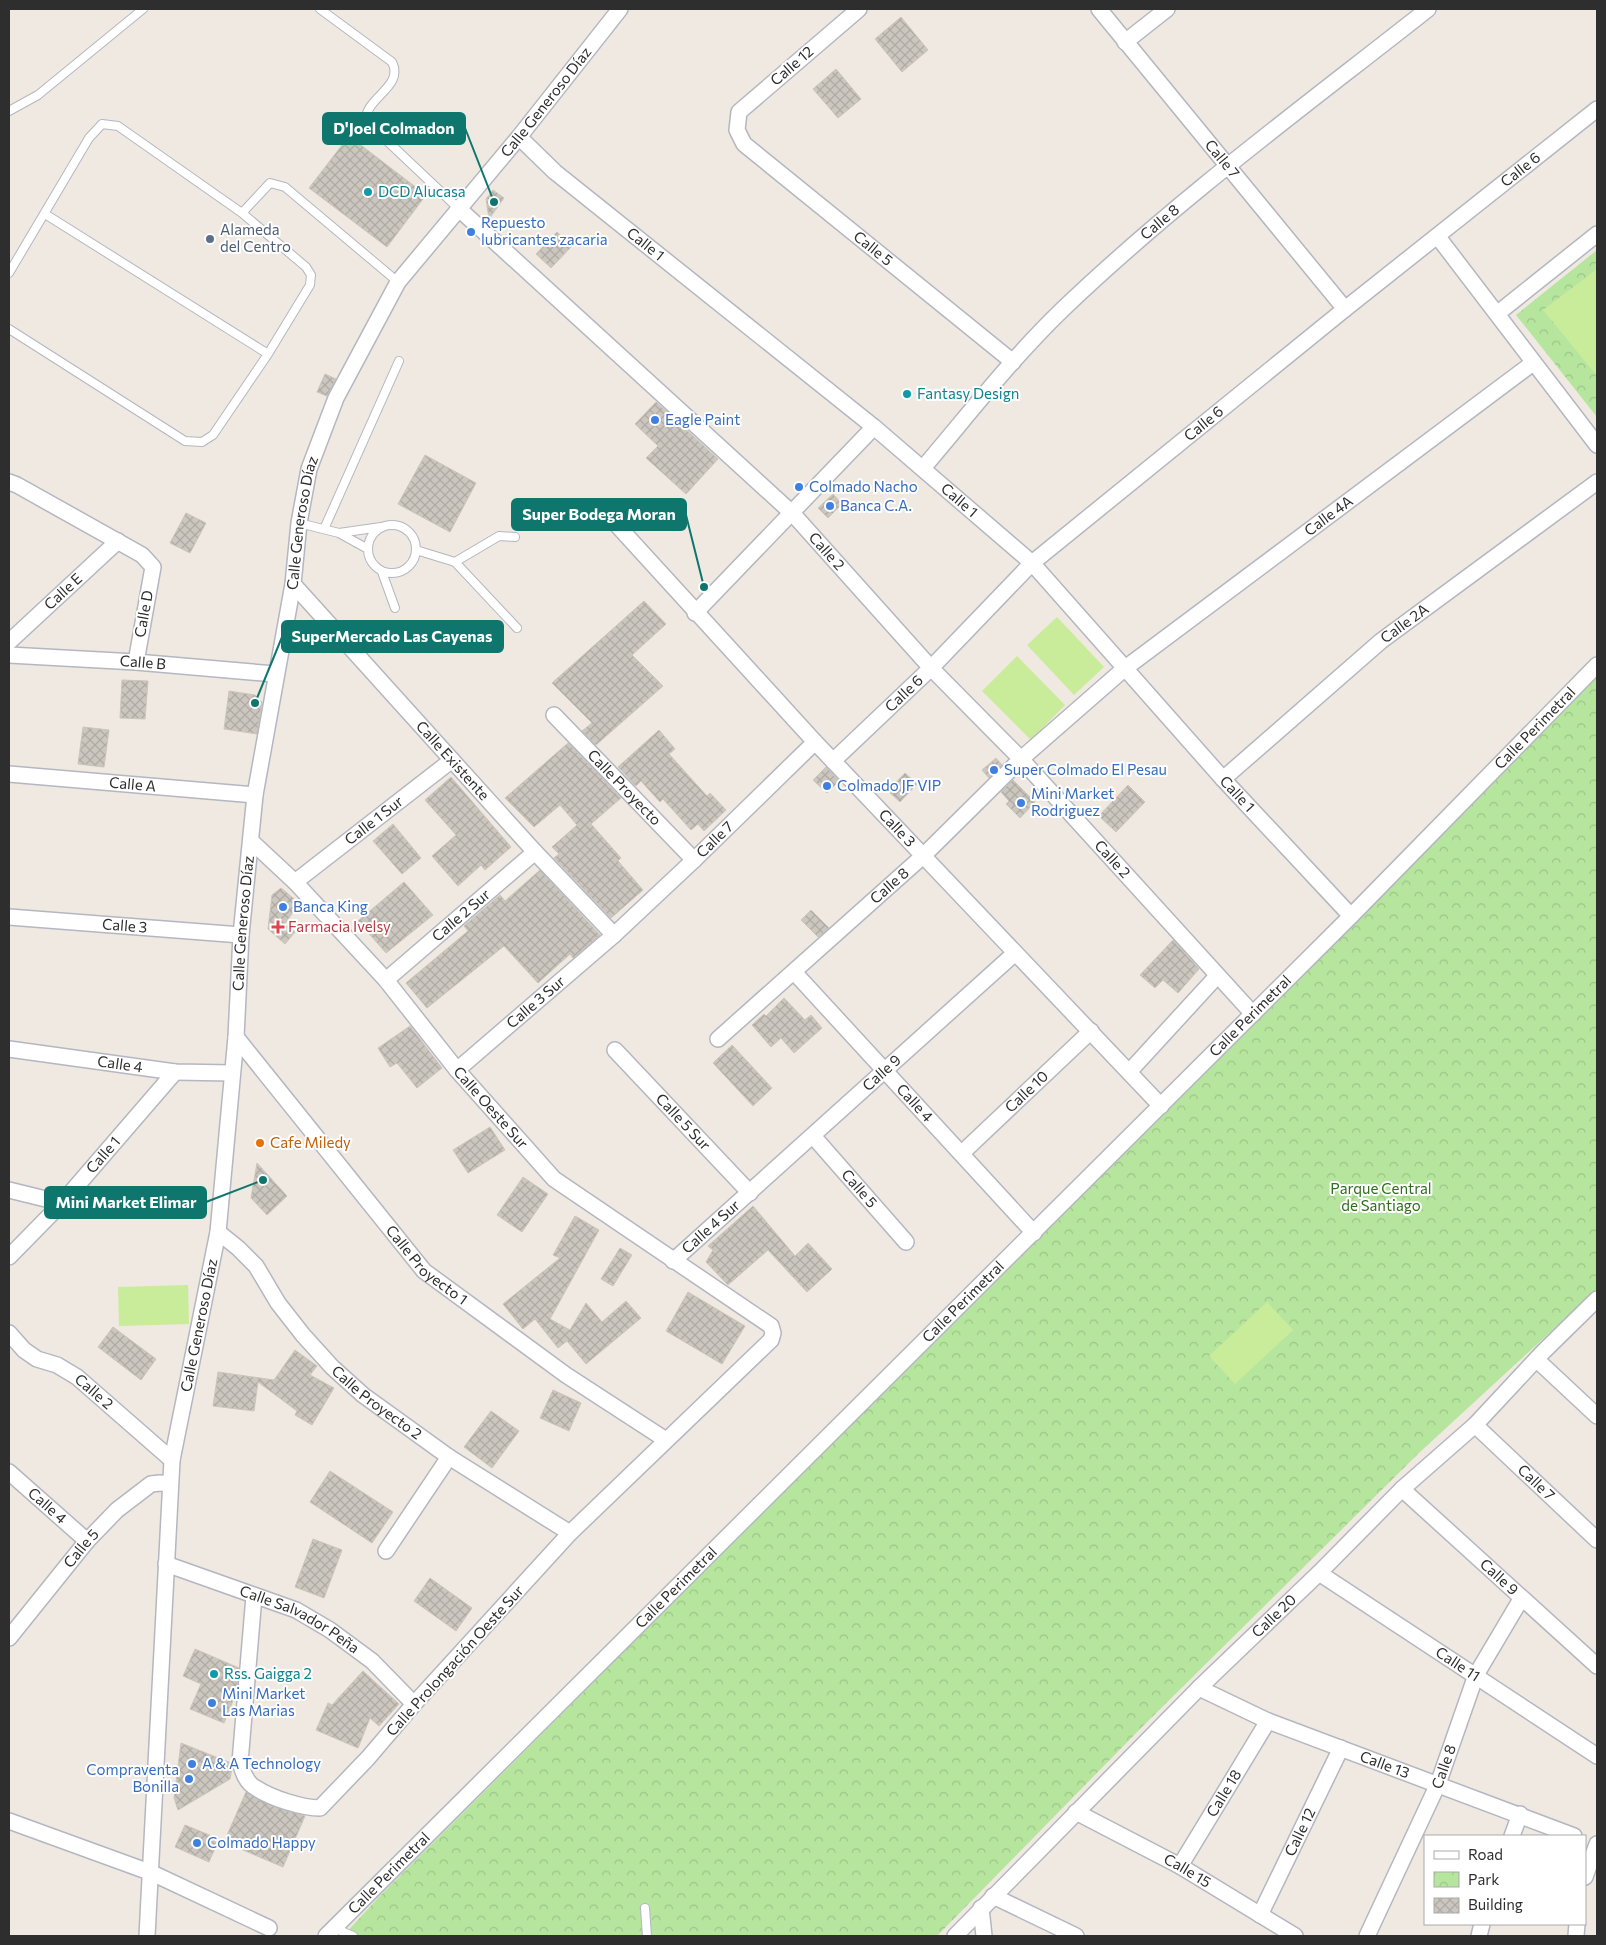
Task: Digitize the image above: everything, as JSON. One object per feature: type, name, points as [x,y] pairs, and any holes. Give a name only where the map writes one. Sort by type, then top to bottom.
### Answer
[{"type":"street","name":"Calle Generoso Díaz","points":[[147,1936],[152,1872],[172,1460],[218,1232],[236,1037],[241,935],[255,796],[292,584],[299,523],[309,469],[336,398],[398,282],[519,137],[620,9]]},
{"type":"street","name":"Calle 12","points":[[736,130],[739,112],[860,9]]},
{"type":"street","name":"Calle 7","points":[[1099,9],[1345,309]]},
{"type":"street","points":[[1125,42],[1167,9]]},
{"type":"street","name":"Calle 8","points":[[923,468],[1013,362],[1062,310],[1116,261],[1227,167],[1428,9]]},
{"type":"street","name":"Calle 6","points":[[833,761],[932,668],[1032,563],[1345,309],[1597,109]]},
{"type":"street","name":"Calle 5","points":[[736,130],[744,144],[1013,362]]},
{"type":"street","name":"Calle 1","points":[[519,137],[556,172],[923,468],[1032,563],[1223,779],[1351,916]]},
{"type":"street","name":"Calle 2","points":[[458,208],[793,514],[932,668],[1021,759],[1253,1014]]},
{"type":"street","points":[[1498,313],[1597,234]]},
{"type":"street","points":[[1438,237],[1498,313],[1533,363],[1597,445]]},
{"type":"street","name":"Calle 4A","points":[[1124,669],[1533,363]]},
{"type":"street","points":[[695,613],[793,514],[874,428]]},
{"type":"street","points":[[9,482],[118,541]]},
{"type":"street","name":"Calle 2A","points":[[1223,779],[1381,641],[1597,482]]},
{"type":"street","name":"Calle 3","points":[[616,524],[695,613],[815,742],[1161,1106]]},
{"type":"street","name":"Calle D","points":[[118,541],[142,555],[153,567],[136,662]]},
{"type":"street","name":"Calle E","points":[[9,642],[118,541]]},
{"type":"street","name":"Calle Existente","points":[[292,584],[535,852],[614,935]]},
{"type":"street","name":"Calle B","points":[[9,655],[136,662],[276,674]]},
{"type":"street","name":"Calle Perimetral","points":[[330,1932],[1351,916],[1597,665]]},
{"type":"street","name":"Calle 8","points":[[718,1039],[923,856],[1021,759],[1124,669]]},
{"type":"street","name":"Calle Proyecto","points":[[554,715],[694,860]]},
{"type":"street","name":"Calle 7","points":[[614,935],[815,742]]},
{"type":"street","name":"Calle 1 Sur","points":[[295,882],[452,760]]},
{"type":"street","name":"Calle A","points":[[9,774],[255,796]]},
{"type":"street","name":"Calle Oeste Sur","points":[[251,841],[295,882],[386,980],[457,1070],[554,1179],[771,1326]]},
{"type":"street","name":"Calle 2 Sur","points":[[386,980],[535,852]]},
{"type":"street","name":"Calle 3","points":[[9,918],[241,935]]},
{"type":"street","name":"Calle 3 Sur","points":[[457,1070],[614,935]]},
{"type":"street","name":"Calle 9","points":[[750,1193],[1015,953]]},
{"type":"street","name":"Calle 4","points":[[794,972],[1034,1233]]},
{"type":"street","points":[[1129,1072],[1217,976]]},
{"type":"street","name":"Calle 10","points":[[962,1153],[1091,1031]]},
{"type":"street","name":"Calle Proyecto 1","points":[[236,1037],[424,1271],[566,1375],[666,1440]]},
{"type":"street","name":"Calle 4","points":[[9,1049],[175,1072],[232,1073]]},
{"type":"street","name":"Calle 5 Sur","points":[[615,1050],[750,1193]]},
{"type":"street","name":"Calle 1","points":[[9,1257],[62,1203],[175,1072]]},
{"type":"street","name":"Calle 5","points":[[813,1136],[906,1242]]},
{"type":"street","points":[[9,1190],[62,1203]]},
{"type":"street","name":"Calle 4 Sur","points":[[673,1261],[750,1193]]},
{"type":"street","name":"Calle Proyecto 2","points":[[218,1232],[256,1266],[278,1303],[332,1366],[363,1395],[448,1457],[570,1533]]},
{"type":"street","name":"Calle 20","points":[[955,1936],[1200,1688],[1320,1573],[1402,1489],[1474,1425],[1597,1299]]},
{"type":"street","name":"Calle Prolongación Oeste Sur","points":[[254,1596],[240,1762],[245,1778],[255,1788],[306,1808],[320,1808],[368,1758],[414,1704],[570,1533],[771,1340],[773,1333],[771,1326]]},
{"type":"street","name":"Calle 2","points":[[9,1333],[24,1350],[37,1359],[57,1365],[76,1377],[172,1460]]},
{"type":"street","points":[[1537,1360],[1597,1416]]},
{"type":"street","name":"Calle 7","points":[[1474,1425],[1597,1540]]},
{"type":"street","points":[[386,1551],[448,1457]]},
{"type":"street","name":"Calle 4","points":[[9,1472],[87,1541]]},
{"type":"street","name":"Calle 5","points":[[9,1638],[87,1541],[117,1510],[151,1484],[160,1482],[170,1484]]},
{"type":"street","name":"Calle 9","points":[[1402,1489],[1597,1666]]},
{"type":"street","name":"Calle Salvador Peña","points":[[166,1564],[296,1610],[330,1630],[372,1661],[414,1704]]},
{"type":"street","name":"Calle 11","points":[[1320,1573],[1597,1756]]},
{"type":"street","name":"Calle 8","points":[[1367,1936],[1438,1784],[1476,1675],[1521,1599]]},
{"type":"street","name":"Calle 13","points":[[1200,1688],[1268,1721],[1520,1814],[1572,1835]]},
{"type":"street","name":"Calle 18","points":[[1180,1866],[1268,1721]]},
{"type":"street","name":"Calle 12","points":[[1260,1915],[1341,1748]]},
{"type":"street","name":"Calle 15","points":[[1076,1812],[1180,1866],[1295,1936]]},
{"type":"street","points":[[1512,1835],[1520,1814]]},
{"type":"street","points":[[9,1821],[152,1872],[269,1928]]},
{"type":"street","points":[[1586,1874],[1597,1845]]},
{"type":"street","points":[[993,1896],[1076,1936]]},
{"type":"street","points":[[982,1908],[984,1936]]},
{"type":"lane","points":[[9,111],[38,96],[143,9]]},
{"type":"lane","name":"Calle 2","points":[[320,9],[392,62],[394,67],[392,83],[368,110],[366,121],[458,208]]},
{"type":"lane","points":[[9,274],[95,130],[102,124],[110,123],[118,126],[242,213],[306,267],[311,276],[310,285],[268,354],[213,435],[202,442],[193,443],[185,441],[9,329]]},
{"type":"lane","points":[[242,213],[270,183],[285,187],[398,282]]},
{"type":"lane","points":[[45,214],[268,354]]},
{"type":"lane","points":[[324,529],[399,361]]},
{"type":"lane","points":[[299,523],[339,533],[368,549]]},
{"type":"lane","points":[[339,533],[383,527],[401,527],[409,533],[416,550],[414,559],[408,567],[400,572],[382,572]]},
{"type":"lane","points":[[383,527],[375,532],[370,540],[368,549],[370,558],[382,572],[395,608]]},
{"type":"lane","points":[[455,562],[499,536],[515,538]]},
{"type":"lane","points":[[416,550],[455,562],[517,628]]},
{"type":"lane","points":[[645,1908],[647,1936]]},
{"type":"lane","points":[[330,1932],[353,1936]]},
{"type":"green space","points":[[1597,250],[1597,417],[1516,315]]},
{"type":"green space","points":[[1597,269],[1597,376],[1543,310]]},
{"type":"green space","points":[[1057,617],[1104,667],[1074,695],[1027,645]]},
{"type":"green space","points":[[1017,656],[1065,705],[1031,740],[982,691]]},
{"type":"green space","name":"Parque Central de Santiago","points":[[1597,676],[1597,1289],[1420,1452],[1141,1728],[937,1936],[343,1936],[378,1898]]},
{"type":"green space","points":[[188,1285],[189,1324],[119,1326],[118,1287]]},
{"type":"green space","points":[[1267,1302],[1293,1330],[1235,1384],[1209,1356]]},
{"type":"building","points":[[901,17],[928,50],[902,72],[875,39]]},
{"type":"building","points":[[836,69],[861,99],[838,118],[813,89]]},
{"type":"building","name":"DCD Alucasa","points":[[349,136],[426,195],[387,247],[309,188]]},
{"type":"building","points":[[493,190],[504,198],[489,219],[486,199]]},
{"type":"building","points":[[557,232],[572,246],[551,268],[536,254]]},
{"type":"building","points":[[325,374],[336,379],[327,396],[317,392]]},
{"type":"building","points":[[656,402],[718,459],[686,494],[646,458],[658,446],[635,424]]},
{"type":"building","points":[[425,455],[476,483],[450,532],[398,504]]},
{"type":"building","name":"Banca C.A.","points":[[833,494],[842,504],[828,518],[818,508]]},
{"type":"building","points":[[186,513],[206,523],[190,553],[170,543]]},
{"type":"building","points":[[644,601],[666,624],[632,655],[663,686],[596,745],[582,731],[592,723],[552,683]]},
{"type":"building","points":[[122,680],[148,681],[145,719],[120,718]]},
{"type":"building","points":[[229,691],[255,695],[262,702],[257,734],[224,729]]},
{"type":"building","points":[[83,727],[109,730],[104,767],[78,764]]},
{"type":"building","points":[[659,730],[675,749],[669,754],[707,796],[710,793],[726,810],[704,831],[698,824],[691,830],[663,799],[660,802],[641,781],[636,786],[618,767]]},
{"type":"building","points":[[568,743],[621,798],[591,824],[621,858],[618,861],[643,890],[611,918],[554,858],[559,854],[552,847],[577,825],[560,805],[534,827],[505,798]]},
{"type":"building","name":"Super Colmado El Pesau","points":[[996,758],[1002,765],[989,778],[982,770]]},
{"type":"building","name":"Colmado JF VIP","points":[[826,767],[839,781],[827,793],[813,780]]},
{"type":"building","points":[[905,773],[917,784],[900,802],[888,791]]},
{"type":"building","points":[[451,777],[511,847],[485,870],[481,865],[458,886],[432,856],[456,835],[425,800]]},
{"type":"building","name":"Mini Market Rodriguez","points":[[1013,780],[1035,802],[1020,818],[1006,804],[1009,801],[1001,792]]},
{"type":"building","points":[[1128,785],[1145,802],[1116,832],[1099,816]]},
{"type":"building","points":[[393,824],[421,858],[402,874],[373,841]]},
{"type":"building","points":[[540,870],[600,935],[573,958],[570,954],[538,983],[504,946],[427,1008],[406,983],[468,931],[464,926],[500,895],[505,901]]},
{"type":"building","points":[[404,882],[433,915],[386,953],[358,921]]},
{"type":"building","points":[[281,888],[299,903],[285,924],[295,932],[285,944],[268,929],[272,895]]},
{"type":"building","points":[[811,910],[829,928],[818,937],[801,920]]},
{"type":"building","points":[[1173,940],[1199,969],[1178,993],[1163,980],[1155,988],[1140,975]]},
{"type":"building","points":[[784,998],[805,1020],[811,1015],[822,1028],[794,1053],[781,1038],[771,1047],[752,1025],[764,1014],[766,1016]]},
{"type":"building","points":[[410,1026],[442,1068],[417,1088],[397,1063],[390,1067],[378,1048]]},
{"type":"building","points":[[732,1045],[772,1088],[753,1106],[713,1063]]},
{"type":"building","points":[[490,1127],[505,1150],[468,1173],[453,1150]]},
{"type":"building","points":[[257,1163],[287,1196],[267,1215],[251,1198]]},
{"type":"building","points":[[523,1177],[548,1194],[522,1232],[497,1215]]},
{"type":"building","points":[[753,1206],[795,1256],[808,1243],[832,1269],[807,1292],[768,1250],[728,1285],[706,1262],[713,1250],[708,1246]]},
{"type":"building","points":[[575,1216],[599,1230],[550,1319],[570,1330],[586,1303],[602,1322],[626,1301],[641,1318],[586,1364],[567,1341],[558,1348],[535,1319],[523,1329],[503,1304],[560,1258],[553,1255]]},
{"type":"building","points":[[620,1248],[632,1255],[613,1286],[601,1279]]},
{"type":"building","points":[[688,1292],[745,1326],[722,1364],[666,1331]]},
{"type":"building","points":[[113,1327],[156,1359],[141,1380],[98,1347]]},
{"type":"building","points":[[295,1350],[317,1366],[310,1375],[334,1388],[312,1425],[295,1415],[297,1411],[258,1382],[254,1411],[213,1406],[218,1372],[274,1380]]},
{"type":"building","points":[[553,1390],[581,1403],[569,1431],[540,1418]]},
{"type":"building","points":[[491,1411],[519,1431],[492,1468],[464,1447]]},
{"type":"building","points":[[330,1471],[393,1512],[372,1543],[310,1502]]},
{"type":"building","points":[[313,1539],[342,1550],[324,1598],[295,1587]]},
{"type":"building","points":[[430,1578],[472,1608],[456,1631],[414,1601]]},
{"type":"building","name":"Rss. Gaigga 2","points":[[195,1649],[239,1668],[236,1693],[224,1723],[190,1709],[201,1684],[183,1676]]},
{"type":"building","points":[[363,1671],[399,1704],[379,1726],[370,1718],[358,1748],[316,1730],[328,1703],[332,1705]]},
{"type":"building","points":[[181,1743],[231,1763],[232,1768],[230,1779],[178,1810],[174,1798]]},
{"type":"building","points":[[246,1792],[275,1807],[305,1816],[283,1867],[224,1842]]},
{"type":"building","name":"Colmado Happy","points":[[185,1825],[219,1839],[209,1862],[175,1847]]},
{"type":"place","name":"DCD Alucasa","points":[[368,192]]},
{"type":"place","name":"D'Joel Colmadon","points":[[494,202]]},
{"type":"place","name":"Repuesto lubricantes zacaria","points":[[471,232]]},
{"type":"place","name":"Alameda del Centro","points":[[210,239]]},
{"type":"place","name":"Fantasy Design","points":[[907,394]]},
{"type":"place","name":"Eagle Paint","points":[[655,420]]},
{"type":"place","name":"Colmado Nacho","points":[[799,487]]},
{"type":"place","name":"Banca C.A.","points":[[830,506]]},
{"type":"place","name":"Super Bodega Moran","points":[[704,587]]},
{"type":"place","name":"SuperMercado Las Cayenas","points":[[255,703]]},
{"type":"place","name":"Super Colmado El Pesau","points":[[994,770]]},
{"type":"place","name":"Colmado JF VIP","points":[[827,786]]},
{"type":"place","name":"Mini Market Rodriguez","points":[[1021,803]]},
{"type":"place","name":"Banca King","points":[[283,907]]},
{"type":"place","name":"Farmacia Ivelsy","points":[[278,927]]},
{"type":"place","name":"Cafe Miledy","points":[[260,1143]]},
{"type":"place","name":"Mini Market Elimar","points":[[263,1180]]},
{"type":"place","name":"Rss. Gaigga 2","points":[[214,1674]]},
{"type":"place","name":"Mini Market Las Marias","points":[[212,1703]]},
{"type":"place","name":"A & A Technology","points":[[192,1764]]},
{"type":"place","name":"Compraventa Bonilla","points":[[189,1779]]},
{"type":"place","name":"Colmado Happy","points":[[197,1843]]}]
